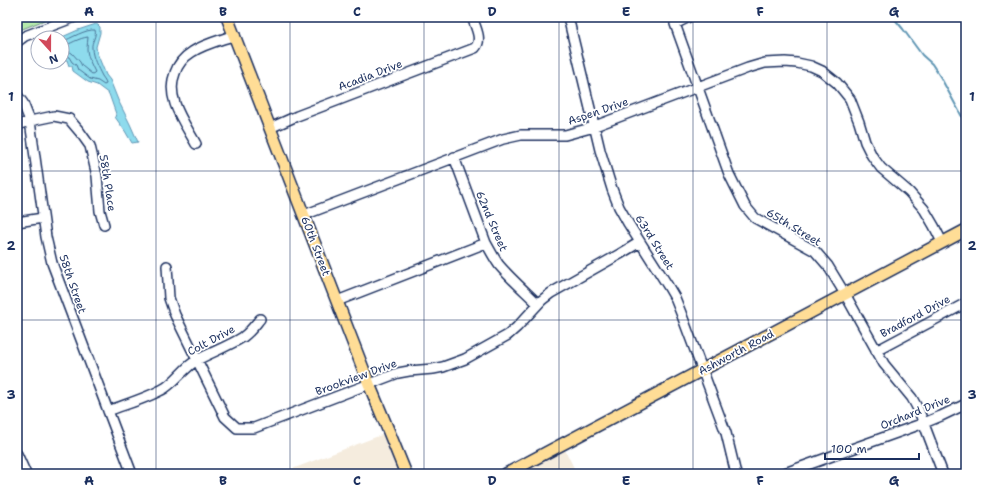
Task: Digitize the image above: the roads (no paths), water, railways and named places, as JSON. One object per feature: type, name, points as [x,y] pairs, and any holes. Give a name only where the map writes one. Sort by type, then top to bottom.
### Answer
[{"type":"main road","name":"60th Street","points":[[227,17],[369,384],[406,474]]},
{"type":"main road","name":"Ashworth Road","points":[[506,474],[966,230]]},
{"type":"street","points":[[17,42],[25,36],[74,17]]},
{"type":"street","name":"Acadia Drive","points":[[270,128],[297,116],[476,48],[479,39],[472,17]]},
{"type":"street","name":"63rd Street","points":[[568,17],[600,150],[612,189],[620,207],[640,242],[675,298],[726,433],[736,474]]},
{"type":"street","name":"65th Street","points":[[689,17],[675,24],[730,174],[745,206],[756,218],[815,251],[828,266],[884,364],[912,398],[924,423],[942,474]]},
{"type":"street","points":[[196,144],[174,101],[172,93],[173,77],[180,62],[193,51],[234,35]]},
{"type":"street","name":"Aspen Drive","points":[[304,215],[503,139],[521,134],[565,135],[594,126],[765,63],[785,62],[810,66],[822,72],[837,83],[850,99],[859,122],[864,142],[872,156],[881,168],[909,192],[924,209],[942,242]]},
{"type":"street","name":"58th Street","points":[[17,95],[30,121],[43,218],[50,256],[132,474]]},
{"type":"street","name":"58th Place","points":[[17,125],[54,116],[69,119],[90,146],[98,176],[100,211],[104,225]]},
{"type":"street","name":"62nd Street","points":[[454,157],[486,243],[492,254],[498,264],[538,304]]},
{"type":"street","points":[[17,222],[43,218]]},
{"type":"street","name":"Brookview Drive","points":[[197,360],[225,417],[237,428],[254,428],[398,373],[444,367],[465,358],[508,335],[538,304],[561,286],[640,242]]},
{"type":"street","points":[[337,301],[486,243]]},
{"type":"street","points":[[167,266],[169,298],[175,316],[197,360]]},
{"type":"street","name":"Bradford Drive","points":[[876,351],[966,303]]},
{"type":"street","name":"Colt Drive","points":[[108,411],[166,387],[189,365],[244,336],[252,330],[260,319]]},
{"type":"street","name":"Orchard Drive","points":[[782,474],[924,423],[966,404]]},
{"type":"street","points":[[17,454],[26,474]]},
{"type":"water","points":[[96,24],[100,27],[96,47],[97,53],[138,142],[132,143],[115,117],[116,114],[109,94],[97,85],[88,82],[73,71],[72,66],[70,66],[70,34]]},
{"type":"waterway","points":[[893,17],[922,55],[932,64],[966,124]]}]
